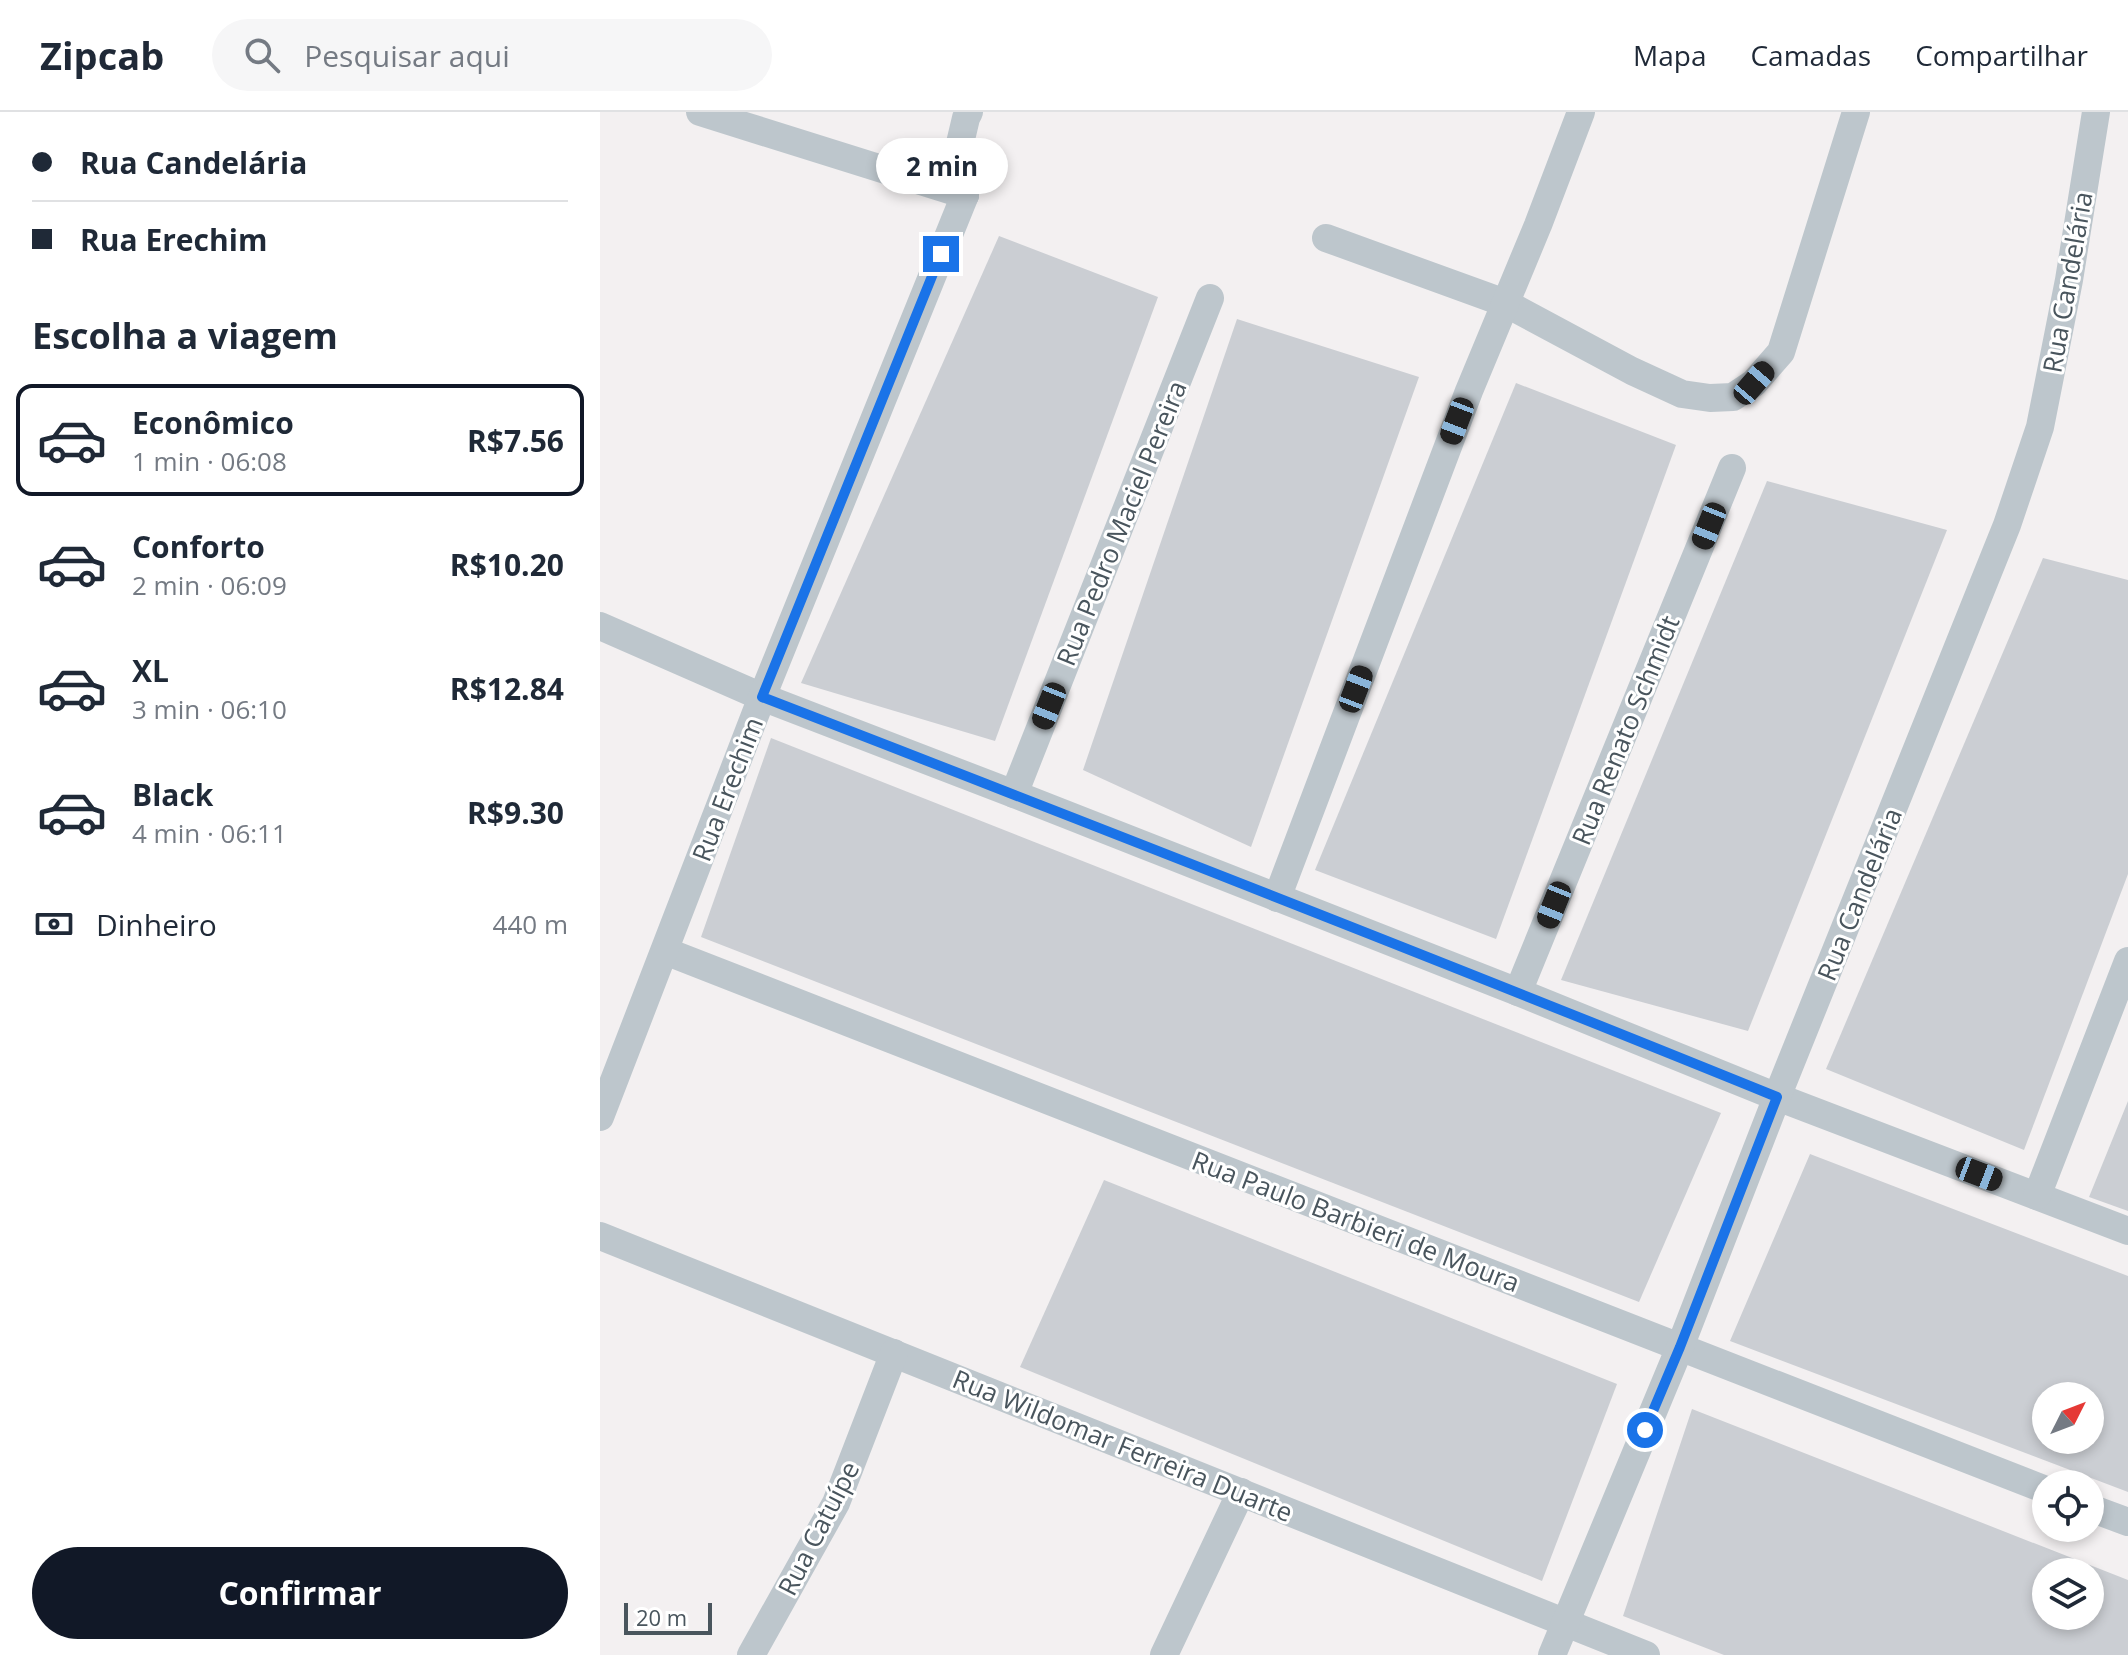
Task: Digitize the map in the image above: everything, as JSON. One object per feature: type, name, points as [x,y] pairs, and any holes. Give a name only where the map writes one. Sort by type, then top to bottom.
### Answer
[{"type":"street","points":[[700,112],[965,195],[957,156],[969,112]]},
{"type":"street","points":[[1277,898],[1469,391],[1581,112]]},
{"type":"street","points":[[1326,238],[1505,303],[1632,371],[1682,394],[1733,397],[1754,383],[1781,352],[1856,112]]},
{"type":"street","name":"Rua Candelária","points":[[1552,1655],[1680,1347],[2007,525],[2040,427],[2069,280],[2096,112]]},
{"type":"street","name":"Rua Erechim","points":[[600,1117],[762,697],[965,195]]},
{"type":"street","name":"Rua Pedro Maciel Pereira","points":[[1014,794],[1210,298]]},
{"type":"street","name":"Rua Renato Schmidt","points":[[1518,992],[1732,468]]},
{"type":"street","points":[[600,626],[762,697],[1518,992],[1777,1097],[2128,1231]]},
{"type":"street","name":"Rua Paulo Barbieri de Moura","points":[[665,951],[2032,1485]]},
{"type":"street","points":[[2037,1196],[2128,961]]},
{"type":"street","name":"Rua Wildomar Ferreira Duarte","points":[[600,1236],[1646,1655]]},
{"type":"street","name":"Rua Catuípe","points":[[751,1655],[836,1503],[894,1353]]},
{"type":"street","points":[[1164,1655],[1241,1492]]},
{"type":"street","points":[[2104,1513],[2128,1522]]},
{"type":"building","points":[[999,236],[1158,297],[995,741],[801,683]]},
{"type":"building","points":[[1237,319],[1419,377],[1251,847],[1083,770]]},
{"type":"building","points":[[1516,383],[1676,445],[1496,939],[1315,870]]},
{"type":"building","points":[[1767,481],[1947,530],[1748,1031],[1561,980]]},
{"type":"building","points":[[2043,558],[2128,580],[2128,874],[2024,1150],[1826,1069]]},
{"type":"building","points":[[771,738],[1721,1113],[1639,1302],[701,937]]},
{"type":"building","points":[[2128,1101],[2128,1211],[2089,1197]]},
{"type":"building","points":[[1810,1154],[2128,1276],[2128,1492],[2104,1483],[2104,1470],[2070,1470],[1730,1341]]},
{"type":"building","points":[[1104,1180],[1617,1384],[1542,1581],[1020,1367]]},
{"type":"building","points":[[1692,1409],[2072,1558],[2032,1558],[2032,1630],[2104,1630],[2104,1571],[2128,1580],[2128,1655],[1724,1655],[1623,1616]]},
{"type":"route","points":[[941,254],[762,697],[1518,992],[1777,1097],[1645,1430]]}]
